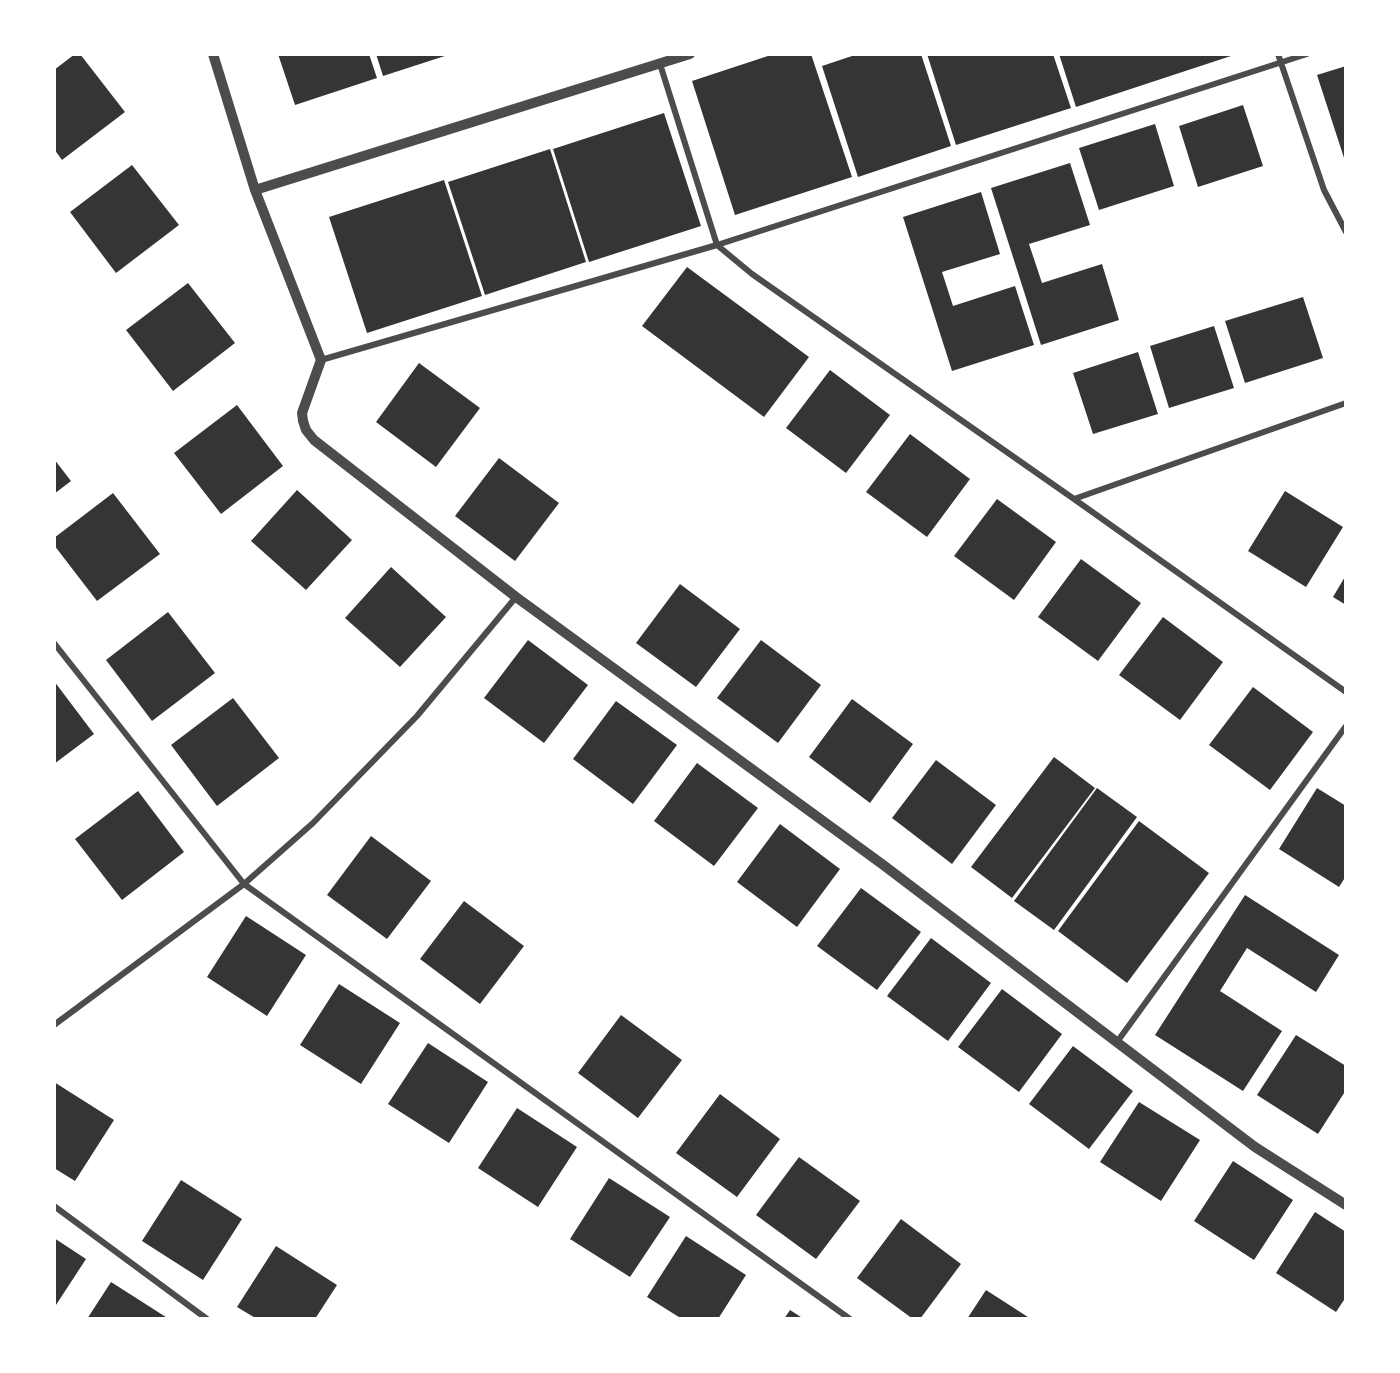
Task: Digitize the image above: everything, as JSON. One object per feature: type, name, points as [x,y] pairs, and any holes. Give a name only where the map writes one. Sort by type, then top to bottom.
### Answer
[{"type":"street","points":[[213,54],[255,190],[321,360],[302,413],[306,430],[314,440],[516,597],[882,864],[1255,1147],[1346,1205]]},
{"type":"street","points":[[255,190],[690,54]]},
{"type":"street","points":[[1278,54],[1324,190],[1346,232]]},
{"type":"street","points":[[321,360],[717,245],[1307,54]]},
{"type":"street","points":[[660,64],[717,245],[752,274],[1346,692]]},
{"type":"street","points":[[1074,499],[1346,404]]},
{"type":"street","points":[[54,1025],[244,884],[314,823],[417,716],[516,597]]},
{"type":"street","points":[[54,643],[244,884],[850,1319]]},
{"type":"street","points":[[1117,1042],[1346,726]]},
{"type":"street","points":[[54,1206],[207,1319]]},
{"type":"building","points":[[75,54],[80,54],[125,112],[62,160],[54,149],[54,70]]},
{"type":"building","points":[[278,54],[369,54],[377,78],[295,105]]},
{"type":"building","points":[[376,54],[451,54],[383,76]]},
{"type":"building","points":[[774,54],[811,54],[852,177],[735,215],[692,81]]},
{"type":"building","points":[[858,54],[921,54],[951,146],[858,177],[822,66]]},
{"type":"building","points":[[927,54],[1053,54],[1071,108],[956,145]]},
{"type":"building","points":[[1059,54],[1237,54],[1076,107]]},
{"type":"building","points":[[1346,66],[1346,164],[1317,75]]},
{"type":"building","points":[[1243,105],[1263,166],[1198,187],[1179,126]]},
{"type":"building","points":[[664,113],[701,226],[589,262],[553,149]]},
{"type":"building","points":[[1155,124],[1174,186],[1099,210],[1079,148]]},
{"type":"building","points":[[550,149],[586,262],[485,295],[448,182]]},
{"type":"building","points":[[1070,163],[1090,225],[1029,244],[1042,283],[1102,264],[1119,320],[1041,345],[991,188]]},
{"type":"building","points":[[132,165],[179,225],[116,273],[70,212]]},
{"type":"building","points":[[444,180],[482,296],[367,333],[329,217]]},
{"type":"building","points":[[981,192],[1000,254],[942,272],[953,306],[1015,286],[1034,345],[952,371],[903,217]]},
{"type":"building","points":[[687,267],[809,357],[764,417],[642,326]]},
{"type":"building","points":[[188,283],[235,343],[173,391],[126,330]]},
{"type":"building","points":[[1303,297],[1323,358],[1245,383],[1225,321]]},
{"type":"building","points":[[1214,326],[1234,388],[1169,408],[1150,346]]},
{"type":"building","points":[[1138,352],[1158,414],[1093,434],[1073,373]]},
{"type":"building","points":[[419,363],[480,408],[436,467],[376,422]]},
{"type":"building","points":[[830,370],[890,415],[846,473],[786,428]]},
{"type":"building","points":[[237,405],[283,466],[221,514],[174,453]]},
{"type":"building","points":[[910,434],[970,479],[927,537],[866,492]]},
{"type":"building","points":[[499,458],[559,503],[515,561],[455,516]]},
{"type":"building","points":[[54,459],[71,481],[54,494]]},
{"type":"building","points":[[297,490],[352,540],[306,590],[251,541]]},
{"type":"building","points":[[1285,491],[1343,527],[1306,587],[1248,551]]},
{"type":"building","points":[[113,493],[160,554],[97,601],[54,545],[54,538]]},
{"type":"building","points":[[997,499],[1056,542],[1014,600],[954,556]]},
{"type":"building","points":[[1081,559],[1141,603],[1098,661],[1038,617]]},
{"type":"building","points":[[391,567],[446,617],[400,667],[345,618]]},
{"type":"building","points":[[1346,575],[1346,605],[1333,597]]},
{"type":"building","points":[[680,584],[740,629],[696,687],[636,643]]},
{"type":"building","points":[[168,612],[215,673],[152,721],[106,660]]},
{"type":"building","points":[[1163,617],[1223,662],[1180,720],[1119,675]]},
{"type":"building","points":[[528,640],[588,685],[544,743],[484,698]]},
{"type":"building","points":[[761,640],[821,685],[778,743],[717,698]]},
{"type":"building","points":[[54,681],[94,734],[54,764]]},
{"type":"building","points":[[1253,687],[1313,732],[1270,790],[1209,745]]},
{"type":"building","points":[[233,698],[279,758],[217,806],[171,745]]},
{"type":"building","points":[[852,699],[913,744],[870,803],[809,757]]},
{"type":"building","points":[[616,701],[677,745],[633,804],[573,759]]},
{"type":"building","points":[[1054,757],[1095,788],[1012,898],[971,867]]},
{"type":"building","points":[[936,760],[996,805],[952,864],[892,818]]},
{"type":"building","points":[[697,763],[758,808],[714,866],[654,821]]},
{"type":"building","points":[[1097,788],[1137,817],[1054,930],[1014,901]]},
{"type":"building","points":[[1317,788],[1346,806],[1346,876],[1339,887],[1279,849]]},
{"type":"building","points":[[138,791],[184,852],[122,900],[75,839]]},
{"type":"building","points":[[1139,821],[1209,873],[1127,983],[1058,931]]},
{"type":"building","points":[[780,824],[840,869],[797,927],[737,882]]},
{"type":"building","points":[[371,836],[431,881],[387,939],[327,895]]},
{"type":"building","points":[[861,888],[921,932],[877,990],[817,946]]},
{"type":"building","points":[[1245,895],[1339,955],[1316,992],[1247,948],[1220,991],[1282,1031],[1243,1091],[1155,1035]]},
{"type":"building","points":[[464,901],[524,946],[480,1004],[420,959]]},
{"type":"building","points":[[246,916],[306,955],[267,1016],[207,977]]},
{"type":"building","points":[[931,938],[991,983],[948,1041],[887,996]]},
{"type":"building","points":[[339,984],[400,1023],[361,1084],[300,1045]]},
{"type":"building","points":[[1002,989],[1062,1034],[1019,1092],[958,1047]]},
{"type":"building","points":[[621,1015],[682,1060],[638,1118],[578,1073]]},
{"type":"building","points":[[1296,1035],[1346,1066],[1346,1090],[1318,1134],[1257,1095]]},
{"type":"building","points":[[428,1043],[488,1082],[449,1143],[388,1104]]},
{"type":"building","points":[[1073,1046],[1133,1091],[1089,1149],[1029,1104]]},
{"type":"building","points":[[54,1082],[114,1120],[75,1181],[54,1168]]},
{"type":"building","points":[[720,1094],[780,1139],[737,1197],[676,1153]]},
{"type":"building","points":[[1139,1102],[1200,1140],[1161,1201],[1100,1162]]},
{"type":"building","points":[[517,1108],[577,1147],[538,1207],[478,1168]]},
{"type":"building","points":[[799,1157],[860,1201],[816,1259],[756,1215]]},
{"type":"building","points":[[1233,1161],[1293,1200],[1254,1260],[1194,1221]]},
{"type":"building","points":[[609,1178],[670,1217],[630,1277],[570,1239]]},
{"type":"building","points":[[181,1180],[242,1219],[203,1280],[142,1241]]},
{"type":"building","points":[[1315,1212],[1346,1232],[1346,1297],[1336,1312],[1276,1273]]},
{"type":"building","points":[[901,1219],[961,1264],[920,1319],[913,1319],[857,1278]]},
{"type":"building","points":[[686,1236],[746,1275],[718,1319],[682,1319],[647,1297]]},
{"type":"building","points":[[54,1238],[86,1259],[54,1308]]},
{"type":"building","points":[[276,1246],[337,1285],[315,1319],[257,1319],[237,1307]]},
{"type":"building","points":[[111,1282],[169,1319],[87,1319]]},
{"type":"building","points":[[986,1290],[1031,1319],[967,1319]]},
{"type":"building","points":[[790,1310],[804,1319],[784,1319]]}]
